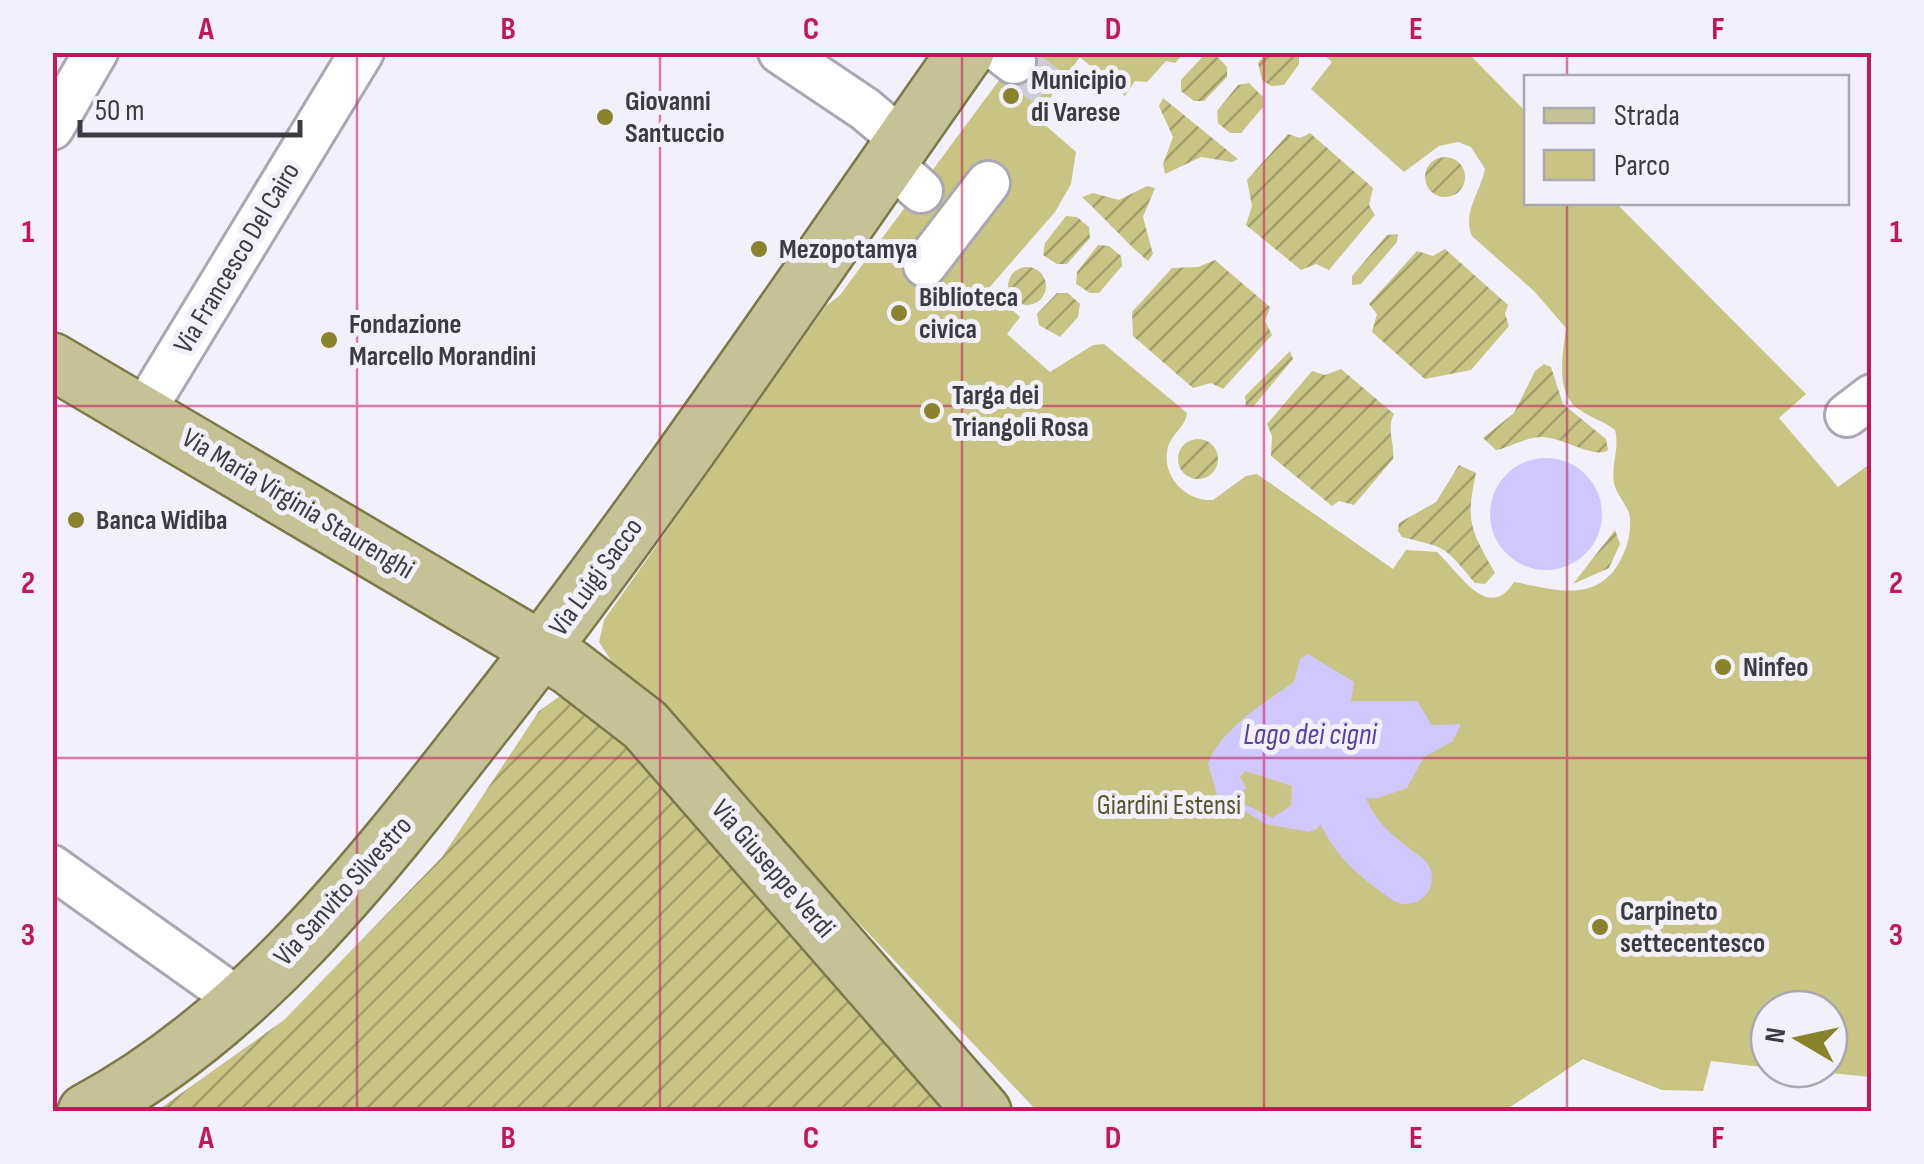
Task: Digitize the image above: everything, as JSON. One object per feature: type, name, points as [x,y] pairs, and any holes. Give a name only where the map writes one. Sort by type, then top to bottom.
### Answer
[{"type":"main road","name":"Via Luigi Sacco","points":[[919,177],[958,52]]},
{"type":"main road","name":"Via Luigi Sacco","points":[[541,651],[919,177],[993,56]]},
{"type":"main road","name":"Via Maria Virginia Staurenghi","points":[[52,361],[541,651]]},
{"type":"main road","name":"Via Sanvito Silvestro","points":[[101,1107],[239,1000],[311,933],[391,842],[541,651]]},
{"type":"main road","name":"Via Giuseppe Verdi","points":[[541,651],[570,666],[645,725],[984,1112]]},
{"type":"street","points":[[52,128],[96,52]]},
{"type":"street","name":"Via Francesco Del Cairo","points":[[143,412],[362,52]]},
{"type":"street","points":[[780,52],[865,109],[919,177],[925,265]]},
{"type":"street","points":[[919,177],[988,184]]},
{"type":"street","points":[[52,867],[239,1000]]},
{"type":"green space","name":"Giardini Estensi","points":[[1020,52],[1184,53],[1175,63],[1166,61],[1147,82],[1135,81],[1125,96],[1080,57],[1036,117],[1076,152],[1071,184],[1055,212],[989,288],[1020,317],[1007,334],[1050,372],[1093,345],[1104,344],[1187,413],[1170,442],[1167,457],[1177,485],[1193,497],[1213,500],[1246,476],[1257,474],[1393,569],[1406,550],[1437,552],[1484,596],[1504,594],[1514,582],[1543,588],[1586,589],[1609,576],[1628,541],[1629,514],[1614,483],[1615,430],[1580,410],[1566,394],[1562,361],[1566,328],[1534,291],[1472,236],[1470,211],[1485,169],[1471,147],[1458,142],[1439,146],[1404,172],[1311,89],[1332,62],[1322,53],[1468,53],[1524,110],[1524,205],[1618,205],[1806,394],[1779,418],[1838,487],[1871,463],[1871,1077],[1849,1075],[1849,989],[1749,989],[1749,1066],[1711,1061],[1703,1091],[1662,1090],[1583,1059],[1504,1111],[1037,1111],[614,665],[599,642],[604,620],[826,306],[840,295]]},
{"type":"green space","points":[[1267,52],[1299,53],[1299,64],[1284,85],[1271,86],[1262,80],[1258,63]]},
{"type":"green space","points":[[1204,55],[1216,55],[1227,67],[1227,77],[1204,101],[1194,101],[1181,91],[1181,80]]},
{"type":"green space","points":[[1249,83],[1263,97],[1263,107],[1241,133],[1230,133],[1218,123],[1217,111],[1238,85]]},
{"type":"green space","points":[[1163,98],[1238,159],[1232,162],[1201,157],[1165,174],[1163,164],[1173,137],[1159,106]]},
{"type":"green space","points":[[1310,133],[1373,188],[1369,205],[1375,215],[1329,270],[1316,264],[1301,270],[1246,225],[1252,206],[1247,180],[1288,134],[1300,138]]},
{"type":"green space","points":[[1445,157],[1459,163],[1465,177],[1459,191],[1445,197],[1431,191],[1425,177],[1431,163]]},
{"type":"green space","points":[[1147,186],[1155,188],[1143,217],[1153,254],[1148,261],[1082,197],[1093,193],[1119,200]]},
{"type":"green space","points":[[1066,216],[1077,217],[1089,227],[1090,238],[1067,264],[1057,264],[1043,255],[1045,243]]},
{"type":"green space","points":[[1398,234],[1397,242],[1361,284],[1352,285],[1352,276],[1387,235]]},
{"type":"green space","points":[[1098,245],[1109,246],[1121,256],[1122,266],[1099,293],[1090,293],[1076,284],[1077,272]]},
{"type":"green space","points":[[1445,249],[1508,305],[1505,314],[1509,326],[1471,370],[1425,379],[1372,332],[1377,314],[1369,304],[1417,251],[1433,256]]},
{"type":"green space","points":[[1215,260],[1270,307],[1265,321],[1272,335],[1223,389],[1211,383],[1193,388],[1133,336],[1132,312],[1172,268],[1198,267]]},
{"type":"green space","points":[[1027,267],[1040,273],[1046,286],[1040,299],[1027,305],[1014,299],[1008,286],[1014,273]]},
{"type":"green space","points":[[1057,293],[1068,293],[1080,304],[1078,317],[1060,337],[1039,325],[1037,314]]},
{"type":"green space","points":[[1290,351],[1293,359],[1253,407],[1246,406],[1245,396]]},
{"type":"green space","points":[[1544,364],[1551,367],[1563,404],[1606,439],[1608,450],[1595,452],[1542,437],[1496,450],[1483,438],[1514,413],[1535,371]]},
{"type":"green space","points":[[1341,369],[1394,414],[1393,459],[1354,505],[1339,501],[1332,506],[1271,456],[1272,436],[1267,424],[1312,371],[1325,375]]},
{"type":"green space","points":[[1198,439],[1212,445],[1218,459],[1212,473],[1198,479],[1184,473],[1178,459],[1184,445]]},
{"type":"green space","points":[[1459,465],[1476,473],[1472,526],[1495,573],[1485,584],[1475,583],[1444,550],[1402,537],[1398,531],[1399,523],[1436,502]]},
{"type":"green space","points":[[1615,530],[1620,544],[1609,568],[1573,584]]},
{"type":"green space","points":[[560,696],[571,696],[639,740],[957,1112],[155,1112],[284,1020],[442,857],[539,711]]},
{"type":"water","points":[[1546,458],[1567,462],[1586,474],[1598,493],[1602,514],[1598,535],[1586,554],[1567,566],[1546,570],[1525,566],[1506,554],[1494,535],[1490,514],[1494,493],[1506,474],[1525,462]]},
{"type":"water","name":"Lago dei cigni","points":[[1308,654],[1354,682],[1351,701],[1417,701],[1432,725],[1461,724],[1452,742],[1424,757],[1407,788],[1378,798],[1339,800],[1317,829],[1309,832],[1266,824],[1217,795],[1208,763],[1234,727],[1294,682],[1300,659]],"holes":[[[1245,771],[1292,786],[1291,806],[1272,818],[1235,799],[1246,788],[1240,777]]]},
{"type":"waterway","name":"Lago dei cigni","points":[[1339,800],[1350,825],[1366,845],[1406,878]]},
{"type":"tunnel","points":[[1014,62],[1053,91]]},
{"type":"place","name":"Municipio di Varese","points":[[1011,96]]},
{"type":"place","name":"Giovanni Santuccio","points":[[605,117]]},
{"type":"place","name":"Mezopotamya","points":[[759,249]]},
{"type":"place","name":"Biblioteca civica","points":[[899,313]]},
{"type":"place","name":"Fondazione Marcello Morandini","points":[[329,340]]},
{"type":"place","name":"Targa dei Triangoli Rosa","points":[[932,411]]},
{"type":"place","name":"Banca Widiba","points":[[76,520]]},
{"type":"place","name":"Ninfeo","points":[[1723,667]]},
{"type":"place","name":"Carpineto settecentesco","points":[[1600,927]]}]
